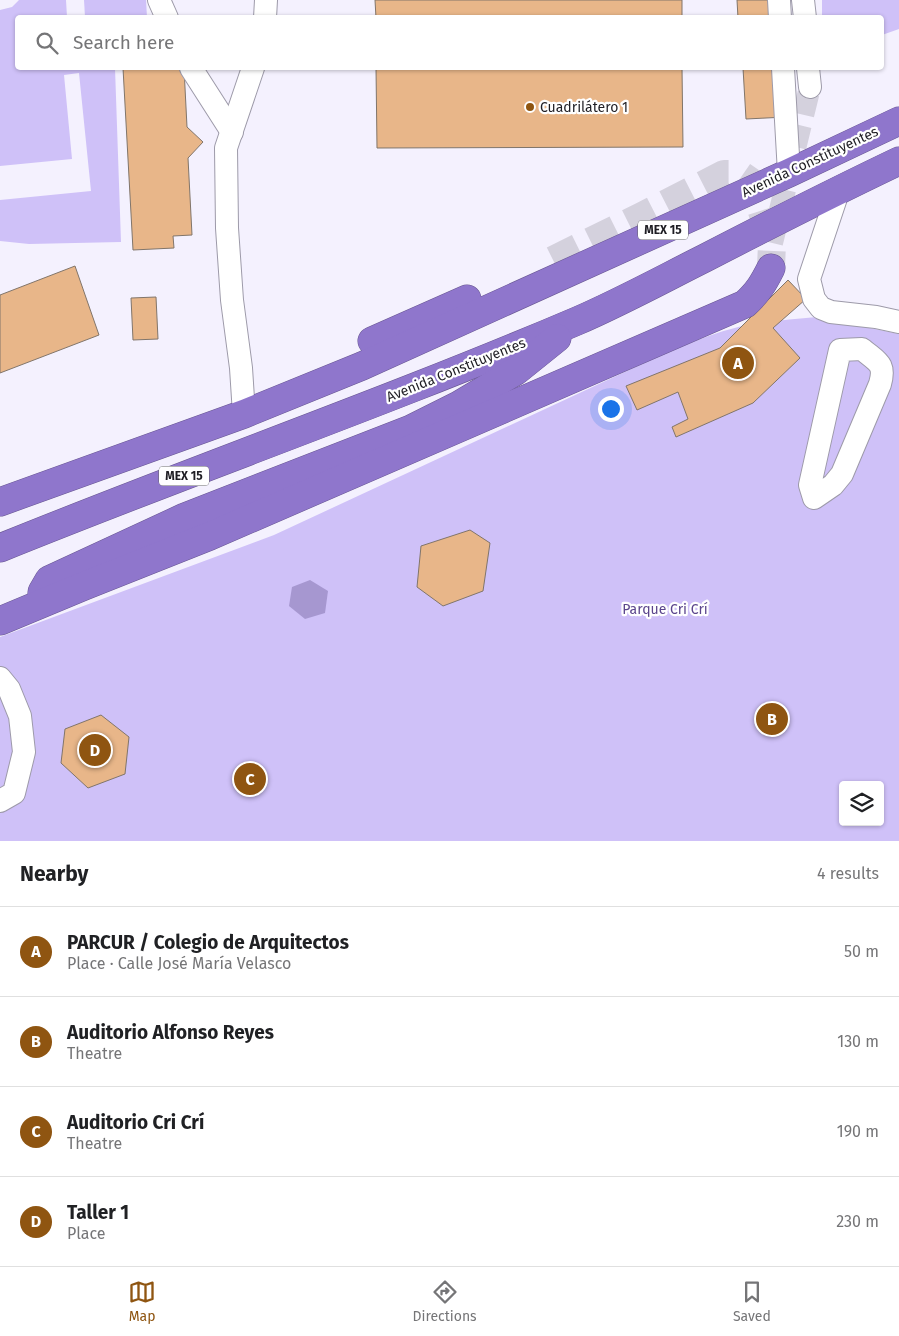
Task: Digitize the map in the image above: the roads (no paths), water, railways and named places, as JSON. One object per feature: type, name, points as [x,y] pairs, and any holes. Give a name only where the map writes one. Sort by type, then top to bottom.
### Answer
[{"type":"highway","name":"Avenida Constituyentes","points":[[0,502],[244,414],[335,377],[417,342],[789,173],[899,120]]},
{"type":"highway","name":"Avenida Constituyentes","points":[[0,548],[393,396],[579,320],[652,285],[839,189],[899,161]]},
{"type":"highway","points":[[335,377],[340,364],[352,350],[553,260]]},
{"type":"highway","points":[[0,621],[210,536],[745,304],[756,294],[771,268]]},
{"type":"highway","points":[[41,604],[42,592],[49,580],[185,517],[411,429],[460,404],[516,371],[579,320]]},
{"type":"street","points":[[159,0],[166,15]]},
{"type":"street","points":[[265,15],[266,0]]},
{"type":"street","points":[[779,0],[780,15]]},
{"type":"street","points":[[803,0],[805,15]]},
{"type":"street","points":[[192,70],[232,132]]},
{"type":"street","points":[[244,414],[241,368],[232,300],[227,228],[226,148],[252,70]]},
{"type":"street","points":[[783,70],[789,173]]},
{"type":"street","points":[[839,189],[809,278],[814,300],[821,308],[831,312],[876,317],[899,322]]},
{"type":"street","points":[[862,349],[876,317]]},
{"type":"street","points":[[862,349],[880,365],[883,372],[880,384],[842,474],[833,485],[814,498],[810,485],[840,350],[862,349]]},
{"type":"street","points":[[0,678],[9,689],[20,716],[24,752],[14,793],[0,801]]},
{"type":"tunnel","points":[[772,243],[810,87]]},
{"type":"tunnel","points":[[553,260],[724,174],[740,174],[753,183],[772,243],[771,268]]},
{"type":"place","name":"Cuadrilátero 1","points":[[530,107]]},
{"type":"place","name":"PARCUR / Colegio de Arquitectos","points":[[738,363]]},
{"type":"place","name":"Auditorio Alfonso Reyes","points":[[772,719]]},
{"type":"place","name":"Taller 1","points":[[95,750]]},
{"type":"place","name":"Auditorio Cri Crí","points":[[250,779]]},
{"type":"park label","name":"Parque Cri Crí","points":[[665,609]]}]
